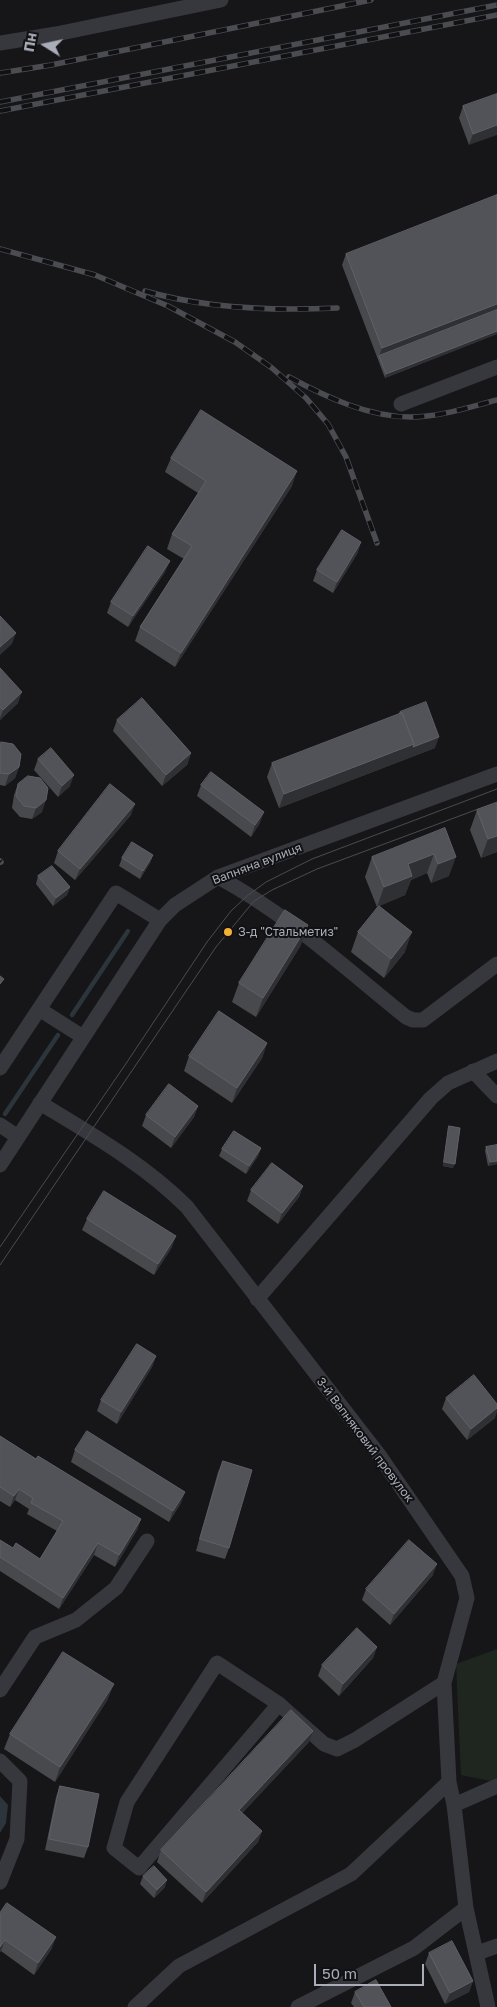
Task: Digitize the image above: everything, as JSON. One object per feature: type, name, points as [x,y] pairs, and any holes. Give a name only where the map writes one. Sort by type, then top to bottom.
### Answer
[{"type":"street","points":[[0,44],[221,0]]},
{"type":"street","points":[[401,404],[497,367]]},
{"type":"street","name":"Вапняна вулиця","points":[[0,1165],[160,920],[175,905],[218,877],[497,774]]},
{"type":"street","points":[[218,877],[250,894],[306,936],[406,1017],[413,1020],[422,1020],[497,964]]},
{"type":"street","points":[[0,1068],[116,894],[160,920]]},
{"type":"street","points":[[39,1009],[83,1037]]},
{"type":"street","points":[[257,1298],[431,1098],[448,1083],[497,1061]]},
{"type":"street","points":[[473,1071],[497,1096]]},
{"type":"street","name":"3-й Вапняковий провулок","points":[[40,1103],[111,1146],[164,1184],[187,1207],[380,1455],[462,1576],[468,1598],[444,1684],[449,1782],[454,1805],[466,1908],[488,2007]]},
{"type":"street","points":[[0,1125],[18,1137]]},
{"type":"street","points":[[0,1690],[35,1637],[76,1620],[116,1588],[147,1541]]},
{"type":"street","points":[[279,1704],[139,1868],[114,1848],[127,1802],[217,1663],[279,1704],[324,1744],[337,1749],[355,1740],[444,1684]]},
{"type":"street","points":[[0,1761],[20,1782],[17,1839],[0,1882]]},
{"type":"street","points":[[134,2007],[179,1966],[351,1874],[449,1782]]},
{"type":"street","points":[[454,1805],[497,1786]]},
{"type":"street","points":[[298,2007],[414,1948],[466,1908]]},
{"type":"street","points":[[477,1953],[497,1946]]},
{"type":"shaded area","points":[[497,1649],[497,1779],[491,1781],[461,1775],[456,1664]]},
{"type":"shaded area","points":[[0,1796],[8,1805],[6,1823],[0,1833]]},
{"type":"building","points":[[497,94],[497,125],[473,134],[463,106]]},
{"type":"building","points":[[497,195],[497,304],[382,348],[346,254]]},
{"type":"building","points":[[497,310],[497,331],[386,374],[379,356]]},
{"type":"building","points":[[201,410],[297,471],[181,653],[140,627],[192,546],[172,534],[206,481],[171,458]]},
{"type":"building","points":[[342,530],[361,542],[337,582],[317,570]]},
{"type":"building","points":[[148,546],[170,561],[133,616],[111,602]]},
{"type":"building","points":[[0,616],[16,633],[0,647]]},
{"type":"building","points":[[0,668],[22,692],[3,710],[0,707]]},
{"type":"building","points":[[142,698],[191,753],[166,775],[117,720]]},
{"type":"building","points":[[426,702],[439,737],[413,747],[414,744],[400,712]]},
{"type":"building","points":[[402,713],[414,744],[284,794],[272,763]]},
{"type":"building","points":[[1,742],[13,744],[21,754],[19,767],[9,774],[0,773]]},
{"type":"building","points":[[51,748],[74,775],[62,786],[38,759]]},
{"type":"building","points":[[211,772],[264,812],[255,825],[201,785]]},
{"type":"building","points":[[28,776],[40,778],[48,788],[46,800],[36,808],[24,806],[16,796],[18,784]]},
{"type":"building","points":[[110,784],[135,804],[80,869],[58,851]]},
{"type":"building","points":[[497,803],[497,836],[488,839],[477,810]]},
{"type":"building","points":[[445,828],[456,857],[438,864],[434,854],[408,864],[412,876],[384,887],[372,857]]},
{"type":"building","points":[[132,842],[153,855],[143,871],[122,858]]},
{"type":"building","points":[[52,866],[70,887],[56,898],[38,876]]},
{"type":"building","points":[[379,906],[412,932],[391,959],[358,932]]},
{"type":"building","points":[[285,910],[308,925],[263,998],[239,983]]},
{"type":"building","points":[[0,976],[4,979],[0,984]]},
{"type":"building","points":[[219,1011],[267,1043],[237,1088],[189,1056]]},
{"type":"building","points":[[169,1084],[198,1106],[175,1137],[146,1115]]},
{"type":"building","points":[[449,1126],[460,1128],[455,1164],[444,1162]]},
{"type":"building","points":[[234,1131],[261,1148],[249,1166],[222,1149]]},
{"type":"building","points":[[497,1145],[497,1161],[490,1162],[486,1147]]},
{"type":"building","points":[[272,1163],[303,1186],[282,1213],[251,1190]]},
{"type":"building","points":[[104,1191],[176,1236],[158,1264],[87,1219]]},
{"type":"building","points":[[137,1344],[156,1356],[121,1412],[101,1400]]},
{"type":"building","points":[[474,1375],[497,1404],[497,1408],[471,1429],[446,1398]]},
{"type":"building","points":[[87,1431],[185,1492],[173,1511],[75,1450]]},
{"type":"building","points":[[0,1436],[36,1459],[38,1456],[141,1519],[119,1555],[98,1543],[63,1598],[0,1557],[0,1540],[13,1548],[16,1543],[40,1559],[63,1521],[31,1503],[33,1498],[19,1489],[14,1496],[0,1487]]},
{"type":"building","points":[[223,1461],[252,1470],[229,1548],[200,1539]]},
{"type":"building","points":[[409,1540],[437,1564],[394,1614],[366,1589]]},
{"type":"building","points":[[357,1628],[377,1647],[343,1684],[322,1665]]},
{"type":"building","points":[[63,1652],[114,1684],[60,1767],[10,1734]]},
{"type":"building","points":[[291,1710],[313,1731],[239,1810],[262,1831],[206,1892],[161,1850]]},
{"type":"building","points":[[60,1786],[99,1794],[88,1847],[49,1839]]},
{"type":"building","points":[[154,1866],[167,1880],[157,1890],[143,1876]]},
{"type":"building","points":[[7,1903],[56,1937],[38,1963],[5,1940],[0,1947],[0,1913]]},
{"type":"building","points":[[452,1941],[473,1981],[450,1993],[429,1953]]},
{"type":"building","points":[[376,1980],[391,2007],[364,2007],[355,1992]]},
{"type":"waterway","points":[[72,1015],[128,931]]},
{"type":"waterway","points":[[5,1114],[58,1035]]},
{"type":"tram line","points":[[0,1247],[207,942],[231,911],[247,896],[266,882],[312,859],[497,789]]},
{"type":"tram line","points":[[0,1265],[216,947],[254,901],[272,890],[317,869],[497,802]]},
{"type":"railway","points":[[0,73],[51,65],[371,0]]},
{"type":"railway","points":[[0,102],[497,5]]},
{"type":"railway","points":[[0,111],[497,15]]},
{"type":"railway","points":[[0,249],[95,275],[168,306],[235,342],[272,368],[306,398],[328,424],[346,457],[377,543]]},
{"type":"railway","points":[[145,291],[192,302],[216,305],[265,309],[337,308]]},
{"type":"railway","points":[[289,377],[318,392],[363,410],[395,416],[422,417],[497,400]]},
{"type":"place","name":"З-д \"Стальметиз\"","points":[[228,932]]}]
